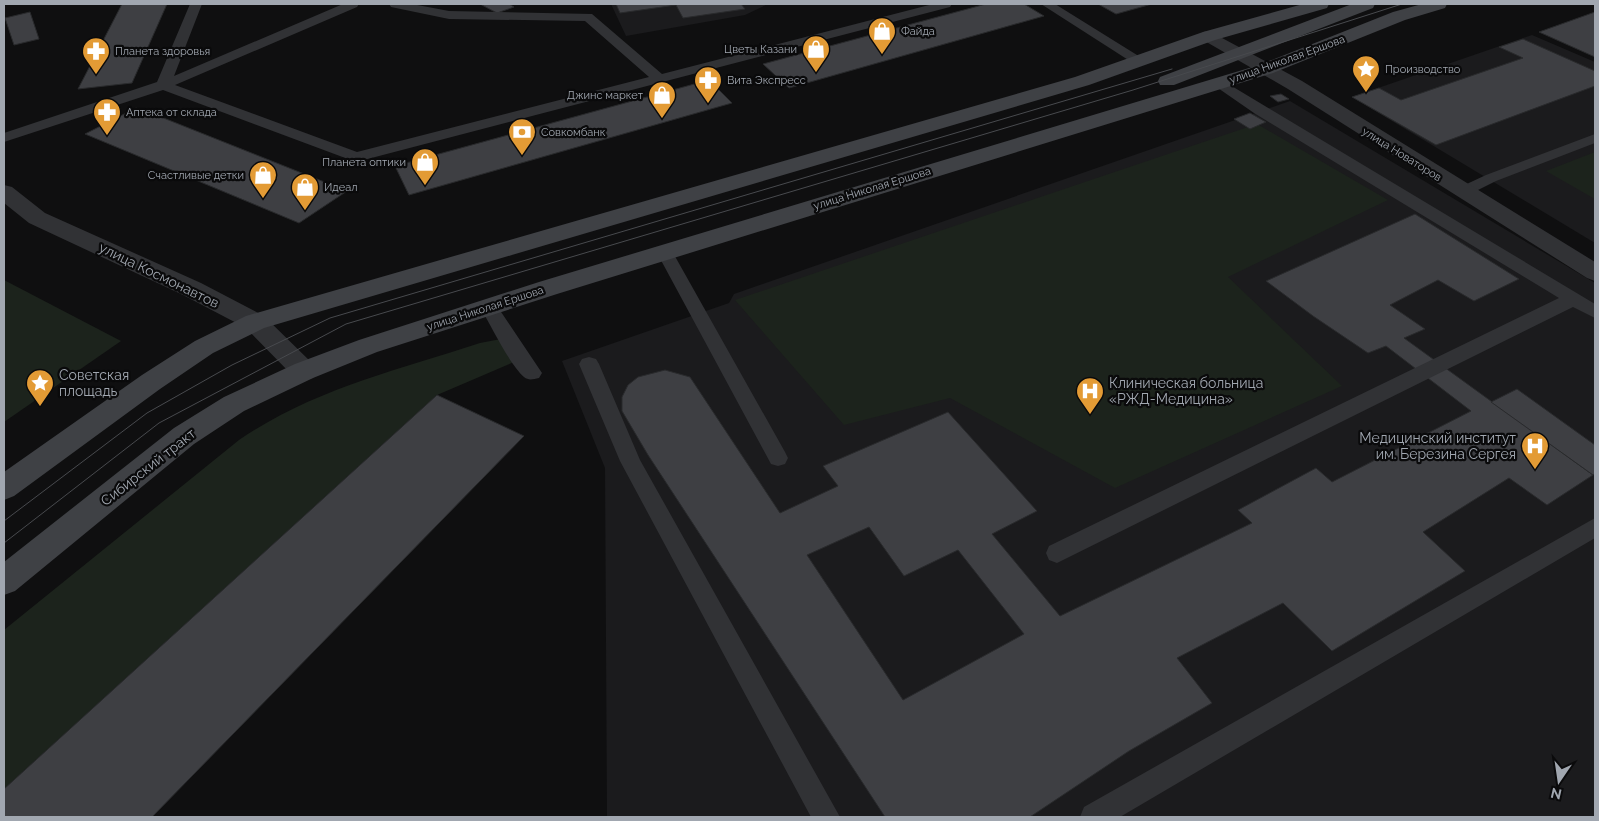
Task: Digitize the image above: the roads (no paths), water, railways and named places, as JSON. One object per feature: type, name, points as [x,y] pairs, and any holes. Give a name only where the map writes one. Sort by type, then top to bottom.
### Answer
[{"type":"main road","points":[[4,488],[151,382],[204,347],[255,322],[1082,81],[1209,36],[1321,4]]},
{"type":"main road","points":[[664,251],[1152,86],[1240,53],[1280,35],[1367,4]]},
{"type":"main road","name":"улица Николая Ершова","points":[[304,371],[368,346],[664,251],[1266,69],[1399,16],[1439,4]]},
{"type":"main road","points":[[1082,81],[1240,53],[1399,16]]},
{"type":"main road","name":"Сибирский тракт","points":[[4,581],[184,436],[234,404],[304,371]]},
{"type":"street","name":"улица Новаторов","points":[[1209,36],[1240,53],[1595,273]]},
{"type":"street","name":"улица Космонавтов","points":[[4,192],[37,218],[192,289],[255,322],[304,371]]},
{"type":"lane","points":[[162,86],[196,4]]},
{"type":"lane","points":[[4,138],[162,86],[353,4]]},
{"type":"lane","points":[[395,4],[450,15],[564,15],[588,17],[659,78]]},
{"type":"lane","points":[[564,15],[580,4]]},
{"type":"lane","points":[[162,86],[356,157],[946,4]]},
{"type":"lane","points":[[1047,4],[1138,60]]},
{"type":"lane","points":[[1220,83],[1259,110],[1595,312]]},
{"type":"lane","points":[[1462,192],[1491,178],[1595,138]]},
{"type":"lane","points":[[664,251],[778,458]]},
{"type":"lane","points":[[1057,553],[1573,299]]},
{"type":"lane","points":[[489,307],[522,361],[532,373]]},
{"type":"lane","points":[[589,364],[630,461],[826,817]]},
{"type":"lane","points":[[1094,817],[1595,527]]},
{"type":"tram line","points":[[4,543],[159,423],[346,324],[1133,90],[1402,4]]},
{"type":"tram line","points":[[4,521],[147,413],[232,365],[330,318],[1172,69]]},
{"type":"place","name":"Файда","points":[[882,55]]},
{"type":"place","name":"Цветы Казани","points":[[816,73]]},
{"type":"place","name":"Планета здоровья","points":[[96,75]]},
{"type":"place","name":"Производство","points":[[1366,93]]},
{"type":"place","name":"Вита Экспресс","points":[[708,104]]},
{"type":"place","name":"Джинс маркет","points":[[662,119]]},
{"type":"place","name":"Аптека от склада","points":[[107,136]]},
{"type":"place","name":"Совкомбанк","points":[[522,156]]},
{"type":"place","name":"Планета оптики","points":[[425,186]]},
{"type":"place","name":"Счастливые детки","points":[[263,199]]},
{"type":"place","name":"Идеал","points":[[305,211]]},
{"type":"place","name":"Советская площадь","points":[[40,407]]},
{"type":"place","name":"Клиническая больница «РЖД-Медицина»","points":[[1090,415]]},
{"type":"place","name":"Медицинский институт им. Березина Сергея","points":[[1535,470]]}]
